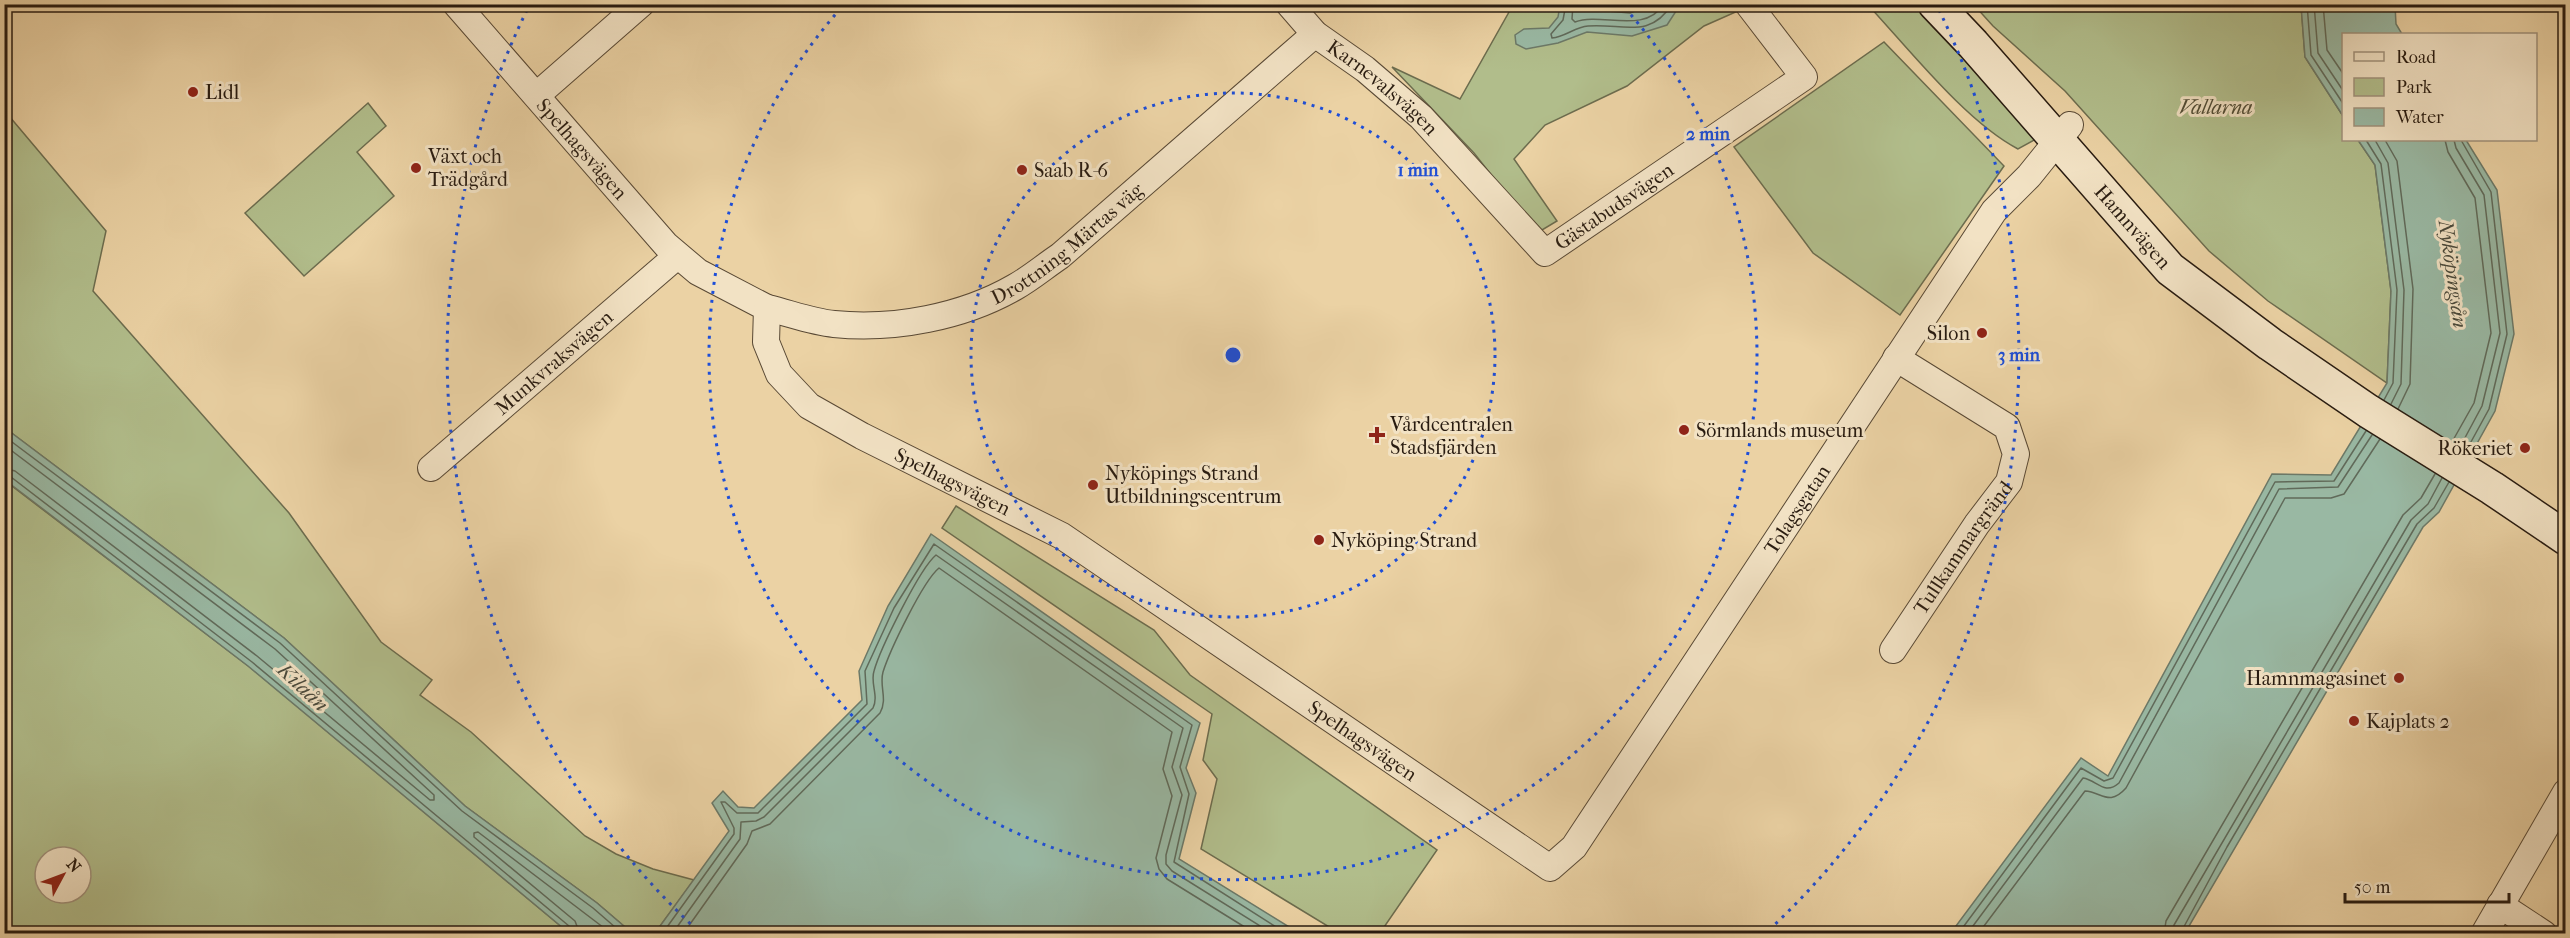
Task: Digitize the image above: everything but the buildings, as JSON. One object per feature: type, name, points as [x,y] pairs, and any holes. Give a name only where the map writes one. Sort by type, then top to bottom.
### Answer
[{"type":"main road","name":"Hamnvägen","points":[[1935,4],[2063,133],[2170,269],[2270,344],[2468,464]]},
{"type":"main road","name":"Hamnvägen","points":[[1953,4],[2039,89],[2063,133]]},
{"type":"main road","points":[[2468,464],[2565,511]]},
{"type":"main road","points":[[2468,464],[2565,538]]},
{"type":"street","name":"Spelhagsvägen","points":[[456,4],[677,256],[698,272],[767,308],[766,342],[779,374],[809,406],[862,436],[1062,536],[1550,868]]},
{"type":"street","points":[[537,95],[641,4]]},
{"type":"street","name":"Karnevalsvägen","points":[[1289,4],[1315,34],[1365,69],[1421,117],[1545,253]]},
{"type":"street","name":"Gästabudsvägen","points":[[1545,253],[1804,77],[1748,4]]},
{"type":"street","name":"Drottning Märtas väg","points":[[767,308],[833,324],[883,323],[936,317],[981,303],[1015,287],[1060,256],[1315,34]]},
{"type":"street","name":"Tolagsgatan","points":[[1550,868],[1574,847],[1994,211],[2029,176],[2063,133]]},
{"type":"street","name":"Munkvraksvägen","points":[[430,468],[677,256]]},
{"type":"street","name":"Tullkammargränd","points":[[1893,650],[1977,524],[2009,482],[2016,454],[2007,427],[1896,358]]},
{"type":"street","points":[[2484,933],[2565,792]]},
{"type":"street","points":[[2500,905],[2544,933]]},
{"type":"green space","points":[[1733,4],[1738,11],[1704,26],[1627,86],[1545,125],[1514,159],[1557,221],[1537,233],[1474,153],[1392,67],[1460,99],[1513,5]]},
{"type":"green space","points":[[1868,5],[1919,5],[2036,139],[2018,149],[1998,137],[1958,103]]},
{"type":"green space","name":"Vallarna","points":[[1974,5],[2301,5],[2305,57],[2342,114],[2342,141],[2359,141],[2375,165],[2391,291],[2387,383],[2268,301],[2209,251],[2065,91],[1993,26]]},
{"type":"green space","points":[[1884,42],[2004,166],[1900,315],[1813,253],[1734,147]]},
{"type":"green space","points":[[368,103],[386,126],[357,152],[394,196],[304,276],[245,213]]},
{"type":"green space","points":[[4,110],[106,231],[93,291],[289,513],[381,642],[432,680],[420,695],[471,732],[585,836],[616,854],[653,869],[694,880],[655,933],[632,933],[597,903],[465,806],[284,638],[5,428]]},
{"type":"green space","points":[[4,480],[256,672],[569,933],[5,933]]},
{"type":"green space","points":[[956,506],[1154,630],[1190,675],[1437,850],[1380,933],[1339,933],[1201,849],[1217,779],[1203,760],[1212,714],[942,528]]},
{"type":"water","points":[[1560,4],[1680,5],[1667,25],[1632,36],[1587,32],[1558,43],[1526,49],[1516,44],[1515,35],[1524,29],[1549,28],[1558,17]]},
{"type":"water","points":[[2301,5],[2395,5],[2396,24],[2401,33],[2342,33],[2342,114],[2305,57]]},
{"type":"water","name":"Nyköpingsån","points":[[2359,141],[2467,141],[2497,190],[2514,334],[2495,411],[2439,512],[2423,527],[2185,933],[1950,934],[2081,758],[2108,776],[2272,474],[2331,475],[2387,383],[2391,291],[2375,165]]},
{"type":"water","name":"Kilaån","points":[[5,428],[284,638],[465,806],[597,903],[632,933],[569,933],[248,666],[5,480]]},
{"type":"water","points":[[931,534],[1200,723],[1186,768],[1196,793],[1179,859],[1299,933],[655,933],[729,831],[712,803],[723,791],[738,807],[754,808],[862,700],[859,671],[888,606]]},
{"type":"place","name":"Lidl","points":[[193,92]]},
{"type":"place","name":"Växt och Trädgård","points":[[416,168]]},
{"type":"place","name":"Saab R-6","points":[[1022,170]]},
{"type":"place","name":"Silon","points":[[1982,333]]},
{"type":"place","name":"Sörmlands museum","points":[[1684,430]]},
{"type":"place","name":"Vårdcentralen Stadsfjärden","points":[[1377,435]]},
{"type":"place","name":"Rökeriet","points":[[2525,448]]},
{"type":"place","name":"Nyköpings Strand Utbildningscentrum","points":[[1093,485]]},
{"type":"place","name":"Nyköping Strand","points":[[1319,540]]},
{"type":"place","name":"Hamnmagasinet","points":[[2399,678]]},
{"type":"place","name":"Kajplats 2","points":[[2354,721]]}]
